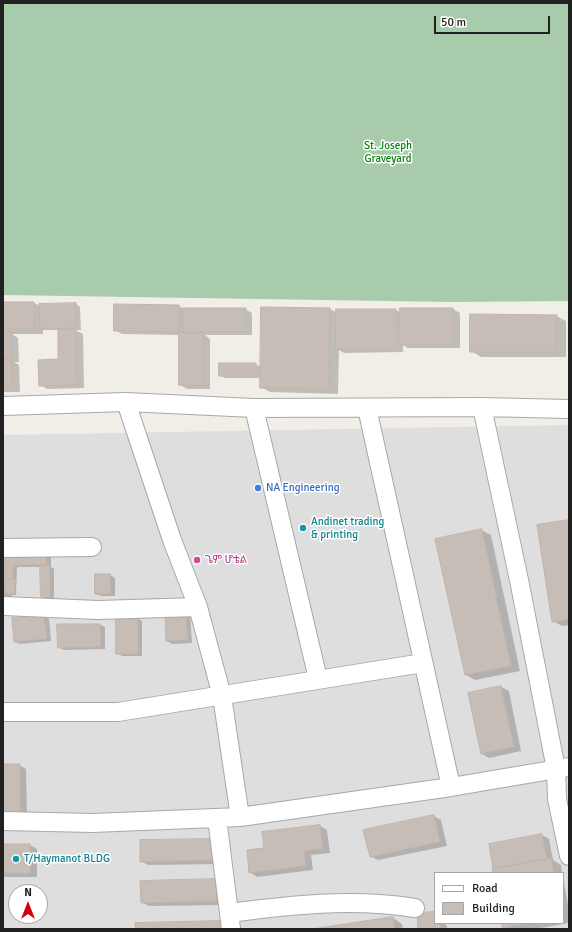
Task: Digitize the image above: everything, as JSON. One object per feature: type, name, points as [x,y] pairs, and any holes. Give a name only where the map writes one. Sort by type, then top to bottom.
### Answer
[{"type":"street","points":[[126,402],[172,540],[198,607],[222,696],[240,817]]},
{"type":"street","points":[[3,406],[126,402],[254,408],[569,408]]},
{"type":"street","points":[[482,407],[519,580],[562,768],[557,800],[569,856]]},
{"type":"street","points":[[254,408],[318,679]]},
{"type":"street","points":[[367,408],[451,787]]},
{"type":"street","points":[[3,548],[92,547]]},
{"type":"street","points":[[3,606],[98,610],[198,607]]},
{"type":"street","points":[[3,712],[118,712],[423,663]]},
{"type":"street","points":[[3,821],[93,823],[240,817],[451,787],[562,768]]},
{"type":"street","points":[[217,818],[230,921],[340,902],[387,904],[415,908]]},
{"type":"shaded area","points":[[569,425],[569,929],[3,929],[3,435]]},
{"type":"green space","name":"St. Joseph Graveyard","points":[[3,3],[569,3],[569,301],[452,302],[3,295]]},
{"type":"building","points":[[3,302],[34,302],[34,329],[3,329]]},
{"type":"building","points":[[76,303],[76,328],[40,329],[39,304]]},
{"type":"building","points":[[114,304],[179,305],[179,332],[114,331]]},
{"type":"building","points":[[261,307],[330,308],[329,389],[260,388]]},
{"type":"building","points":[[183,308],[246,308],[246,332],[183,332]]},
{"type":"building","points":[[400,308],[453,308],[453,345],[400,345]]},
{"type":"building","points":[[336,309],[396,309],[397,349],[336,349]]},
{"type":"building","points":[[470,314],[557,315],[556,352],[470,352]]},
{"type":"building","points":[[76,329],[77,385],[39,386],[38,360],[58,359],[58,330]]},
{"type":"building","points":[[11,332],[12,358],[3,358],[3,333]]},
{"type":"building","points":[[179,333],[204,333],[203,386],[179,385]]},
{"type":"building","points":[[3,360],[12,360],[13,388],[3,389]]},
{"type":"building","points":[[219,363],[256,363],[256,376],[219,376]]},
{"type":"building","points":[[569,520],[569,619],[552,622],[537,525]]},
{"type":"building","points":[[482,529],[511,666],[465,675],[435,539]]},
{"type":"building","points":[[3,552],[6,552],[5,594],[3,594]]},
{"type":"building","points":[[6,552],[47,552],[46,565],[13,565],[13,579],[6,579]]},
{"type":"building","points":[[40,565],[50,565],[50,597],[41,597]]},
{"type":"building","points":[[95,574],[110,574],[111,594],[95,594]]},
{"type":"building","points":[[6,579],[15,579],[15,594],[5,594]]},
{"type":"building","points":[[186,611],[188,640],[166,641],[165,612]]},
{"type":"building","points":[[44,615],[47,639],[14,642],[12,618]]},
{"type":"building","points":[[116,617],[138,617],[138,654],[116,654]]},
{"type":"building","points":[[57,624],[100,624],[101,647],[58,648]]},
{"type":"building","points":[[501,686],[514,747],[481,754],[468,693]]},
{"type":"building","points":[[3,764],[20,764],[20,812],[3,812]]},
{"type":"building","points":[[434,815],[440,842],[370,857],[363,830]]},
{"type":"building","points":[[320,825],[323,849],[304,851],[306,866],[249,873],[247,850],[264,848],[262,832]]},
{"type":"building","points":[[542,834],[547,859],[493,869],[489,844]]},
{"type":"building","points":[[215,839],[216,860],[140,862],[140,840]]},
{"type":"building","name":"T/Haymanot BLDG","points":[[3,844],[30,844],[30,874],[3,873]]},
{"type":"building","points":[[551,858],[554,872],[493,872],[492,869]]},
{"type":"building","points":[[216,879],[217,901],[141,903],[140,881]]},
{"type":"building","points":[[434,912],[434,924],[440,924],[441,929],[418,929],[417,913]]},
{"type":"building","points":[[393,917],[395,929],[313,929]]},
{"type":"building","points":[[221,921],[222,929],[136,929],[135,923]]},
{"type":"building","points":[[502,924],[525,924],[503,928]]},
{"type":"place","name":"NA Engineering","points":[[258,488]]},
{"type":"place","name":"Andinet trading & printing","points":[[303,528]]},
{"type":"place","name":"ጌም ሆቴል","points":[[197,560]]},
{"type":"place","name":"T/Haymanot BLDG","points":[[16,859]]}]
